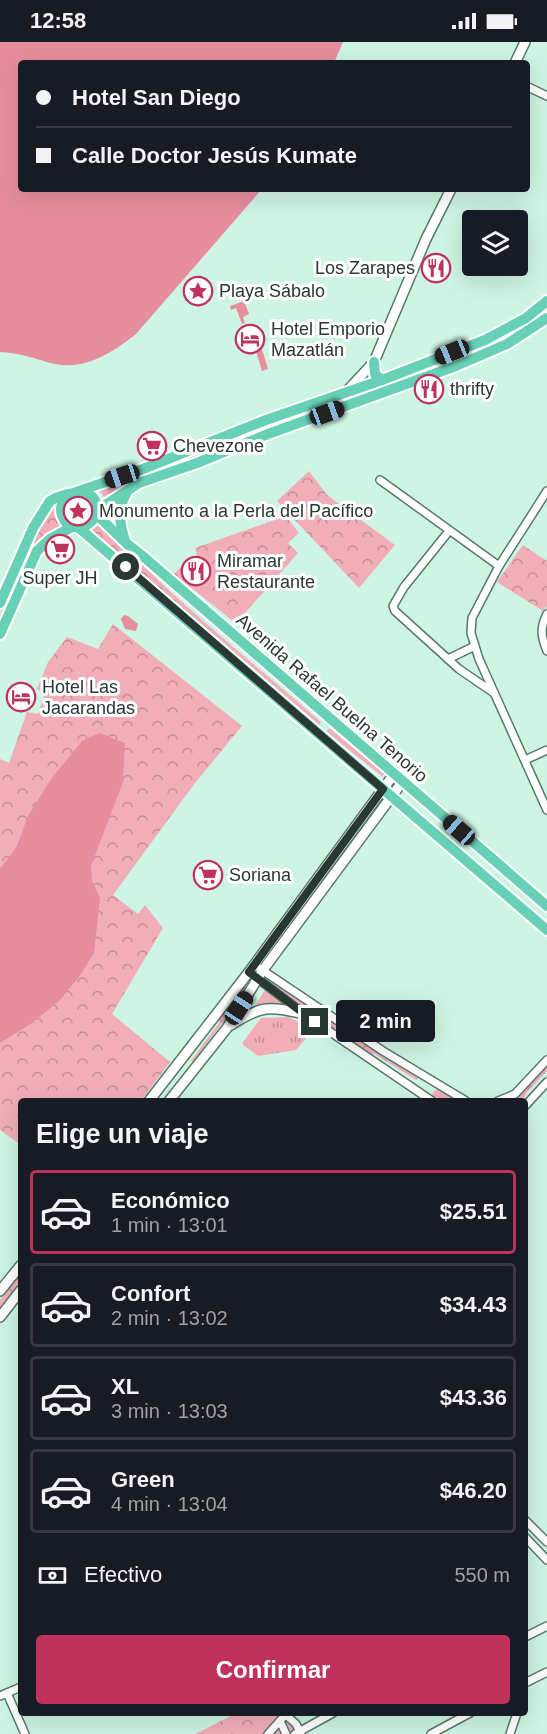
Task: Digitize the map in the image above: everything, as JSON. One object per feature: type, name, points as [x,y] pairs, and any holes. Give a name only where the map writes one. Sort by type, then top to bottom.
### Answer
[{"type":"main road","points":[[516,60],[525,42]]},
{"type":"main road","points":[[344,393],[374,362],[426,239],[450,192]]},
{"type":"main road","points":[[75,528],[63,519],[60,513],[63,500],[72,494],[485,340],[526,318],[547,301]]},
{"type":"main road","points":[[0,634],[37,551],[50,539],[90,524],[96,512],[139,483],[197,464],[268,434],[456,366],[507,344],[547,318]]},
{"type":"main road","points":[[374,362],[375,374],[382,380]]},
{"type":"main road","points":[[344,393],[347,406]]},
{"type":"main road","points":[[126,543],[120,514],[121,503],[129,489]]},
{"type":"main road","points":[[0,603],[46,505],[53,499],[82,492],[91,496],[96,512]]},
{"type":"main road","name":"Avenida Rafael Buelna Tenorio","points":[[96,512],[126,543],[547,906]]},
{"type":"main road","name":"Avenida Rafael Buelna Tenorio","points":[[75,528],[547,930]]},
{"type":"main road","points":[[151,1098],[256,971],[399,778]]},
{"type":"main road","points":[[171,1098],[226,1028],[256,971]]},
{"type":"main road","points":[[226,1028],[252,1012],[264,1008],[283,1009],[304,1014]]},
{"type":"main road","points":[[0,1291],[18,1269]]},
{"type":"main road","points":[[0,1317],[18,1294]]},
{"type":"street","points":[[530,88],[547,96]]},
{"type":"street","points":[[380,480],[499,566]]},
{"type":"street","points":[[547,490],[499,566],[472,618],[471,633],[494,694],[547,810]]},
{"type":"street","points":[[449,531],[404,587],[393,606],[395,611],[448,659],[494,694]]},
{"type":"street","points":[[547,614],[540,633],[547,651]]},
{"type":"street","points":[[448,659],[475,646]]},
{"type":"street","points":[[525,760],[547,750]]},
{"type":"street","points":[[256,971],[304,1014],[427,1098]]},
{"type":"street","points":[[256,971],[461,1098]]},
{"type":"street","points":[[506,1098],[514,1094],[547,1060]]},
{"type":"street","points":[[415,1090],[424,1076]]},
{"type":"street","points":[[528,1103],[547,1082]]},
{"type":"street","points":[[528,1523],[547,1542]]},
{"type":"street","points":[[528,1540],[547,1560]]},
{"type":"street","points":[[528,1636],[547,1626]]},
{"type":"street","points":[[528,1684],[547,1672]]},
{"type":"street","points":[[18,1688],[4,1694],[25,1734]]},
{"type":"street","points":[[284,1716],[296,1724],[298,1733],[328,1716]]},
{"type":"street","points":[[268,1734],[284,1716]]},
{"type":"street","points":[[284,1716],[286,1734]]},
{"type":"street","points":[[431,1734],[465,1716]]},
{"type":"street","points":[[510,1734],[516,1716]]},
{"type":"street","points":[[445,1734],[449,1725]]},
{"type":"green space","points":[[326,405],[326,409],[135,479],[104,497],[100,491]]},
{"type":"green space","points":[[309,471],[327,495],[395,545],[359,588],[277,501]]},
{"type":"green space","points":[[56,500],[61,527],[51,533],[0,622],[0,616],[25,556]]},
{"type":"green space","points":[[286,516],[299,533],[288,543],[298,553],[245,613],[233,621],[174,574],[183,565],[198,559],[195,548]]},
{"type":"green space","points":[[97,518],[178,598],[321,722],[319,725],[115,550],[87,529]]},
{"type":"green space","points":[[523,545],[547,561],[547,606],[543,611],[497,582]]},
{"type":"green space","points":[[113,624],[242,726],[195,783],[113,895],[138,914],[145,905],[163,928],[112,1014],[170,1062],[143,1098],[18,1098],[18,1143],[0,1130],[0,759],[9,763],[27,712],[38,714],[45,693],[37,689],[48,662],[67,637],[98,649]]},
{"type":"green space","points":[[329,728],[385,774],[382,776],[326,732]]},
{"type":"green space","points":[[387,795],[267,957],[267,955]]},
{"type":"green space","points":[[271,983],[419,1077],[416,1080],[375,1054],[365,1053],[272,987]]},
{"type":"green space","points":[[245,985],[249,988],[194,1060],[190,1062],[219,1023],[218,1020]]},
{"type":"green space","points":[[265,990],[289,1005],[264,1007],[251,1012]]},
{"type":"green space","points":[[289,1017],[317,1032],[316,1035],[309,1035],[296,1050],[258,1056],[243,1045],[261,1018]]},
{"type":"green space","points":[[547,1065],[547,1071],[524,1098],[518,1098]]},
{"type":"green space","points":[[440,1089],[454,1098],[438,1098],[432,1095],[434,1091]]},
{"type":"green space","points":[[18,1276],[18,1284],[0,1308],[0,1300]]},
{"type":"green space","points":[[231,1716],[288,1716],[297,1734],[195,1734]]},
{"type":"shaded area","points":[[0,42],[343,42],[335,60],[18,60],[18,192],[259,192],[136,334],[117,348],[97,359],[74,365],[51,363],[0,352]]},
{"type":"shaded area","points":[[244,301],[249,314],[243,317],[245,323],[242,324],[236,308],[231,310],[230,306]]},
{"type":"shaded area","points":[[261,346],[268,369],[262,371],[255,348]]},
{"type":"shaded area","points":[[75,503],[81,503],[86,511],[84,517],[75,519],[70,514],[70,508]]},
{"type":"shaded area","points":[[124,615],[138,624],[136,631],[125,629],[121,619]]},
{"type":"shaded area","points":[[100,733],[125,743],[123,782],[91,866],[92,881],[100,898],[94,953],[79,977],[59,1001],[32,1023],[0,1043],[0,869],[17,846],[28,816],[51,779],[83,740]]},
{"type":"place","name":"Los Zarapes","points":[[436,268]]},
{"type":"place","name":"Playa Sábalo","points":[[198,291]]},
{"type":"place","name":"Hotel Emporio Mazatlán","points":[[250,339]]},
{"type":"place","name":"thrifty","points":[[429,389]]},
{"type":"place","name":"Chevezone","points":[[152,446]]},
{"type":"place","name":"Monumento a la Perla del Pacífico","points":[[78,511]]},
{"type":"place","name":"Super JH","points":[[60,549]]},
{"type":"place","name":"Miramar Restaurante","points":[[196,571]]},
{"type":"place","name":"Hotel Las Jacarandas","points":[[21,697]]},
{"type":"place","name":"Soriana","points":[[208,875]]},
{"type":"route","points":[[126,567],[383,789],[249,972],[315,1022]]}]
